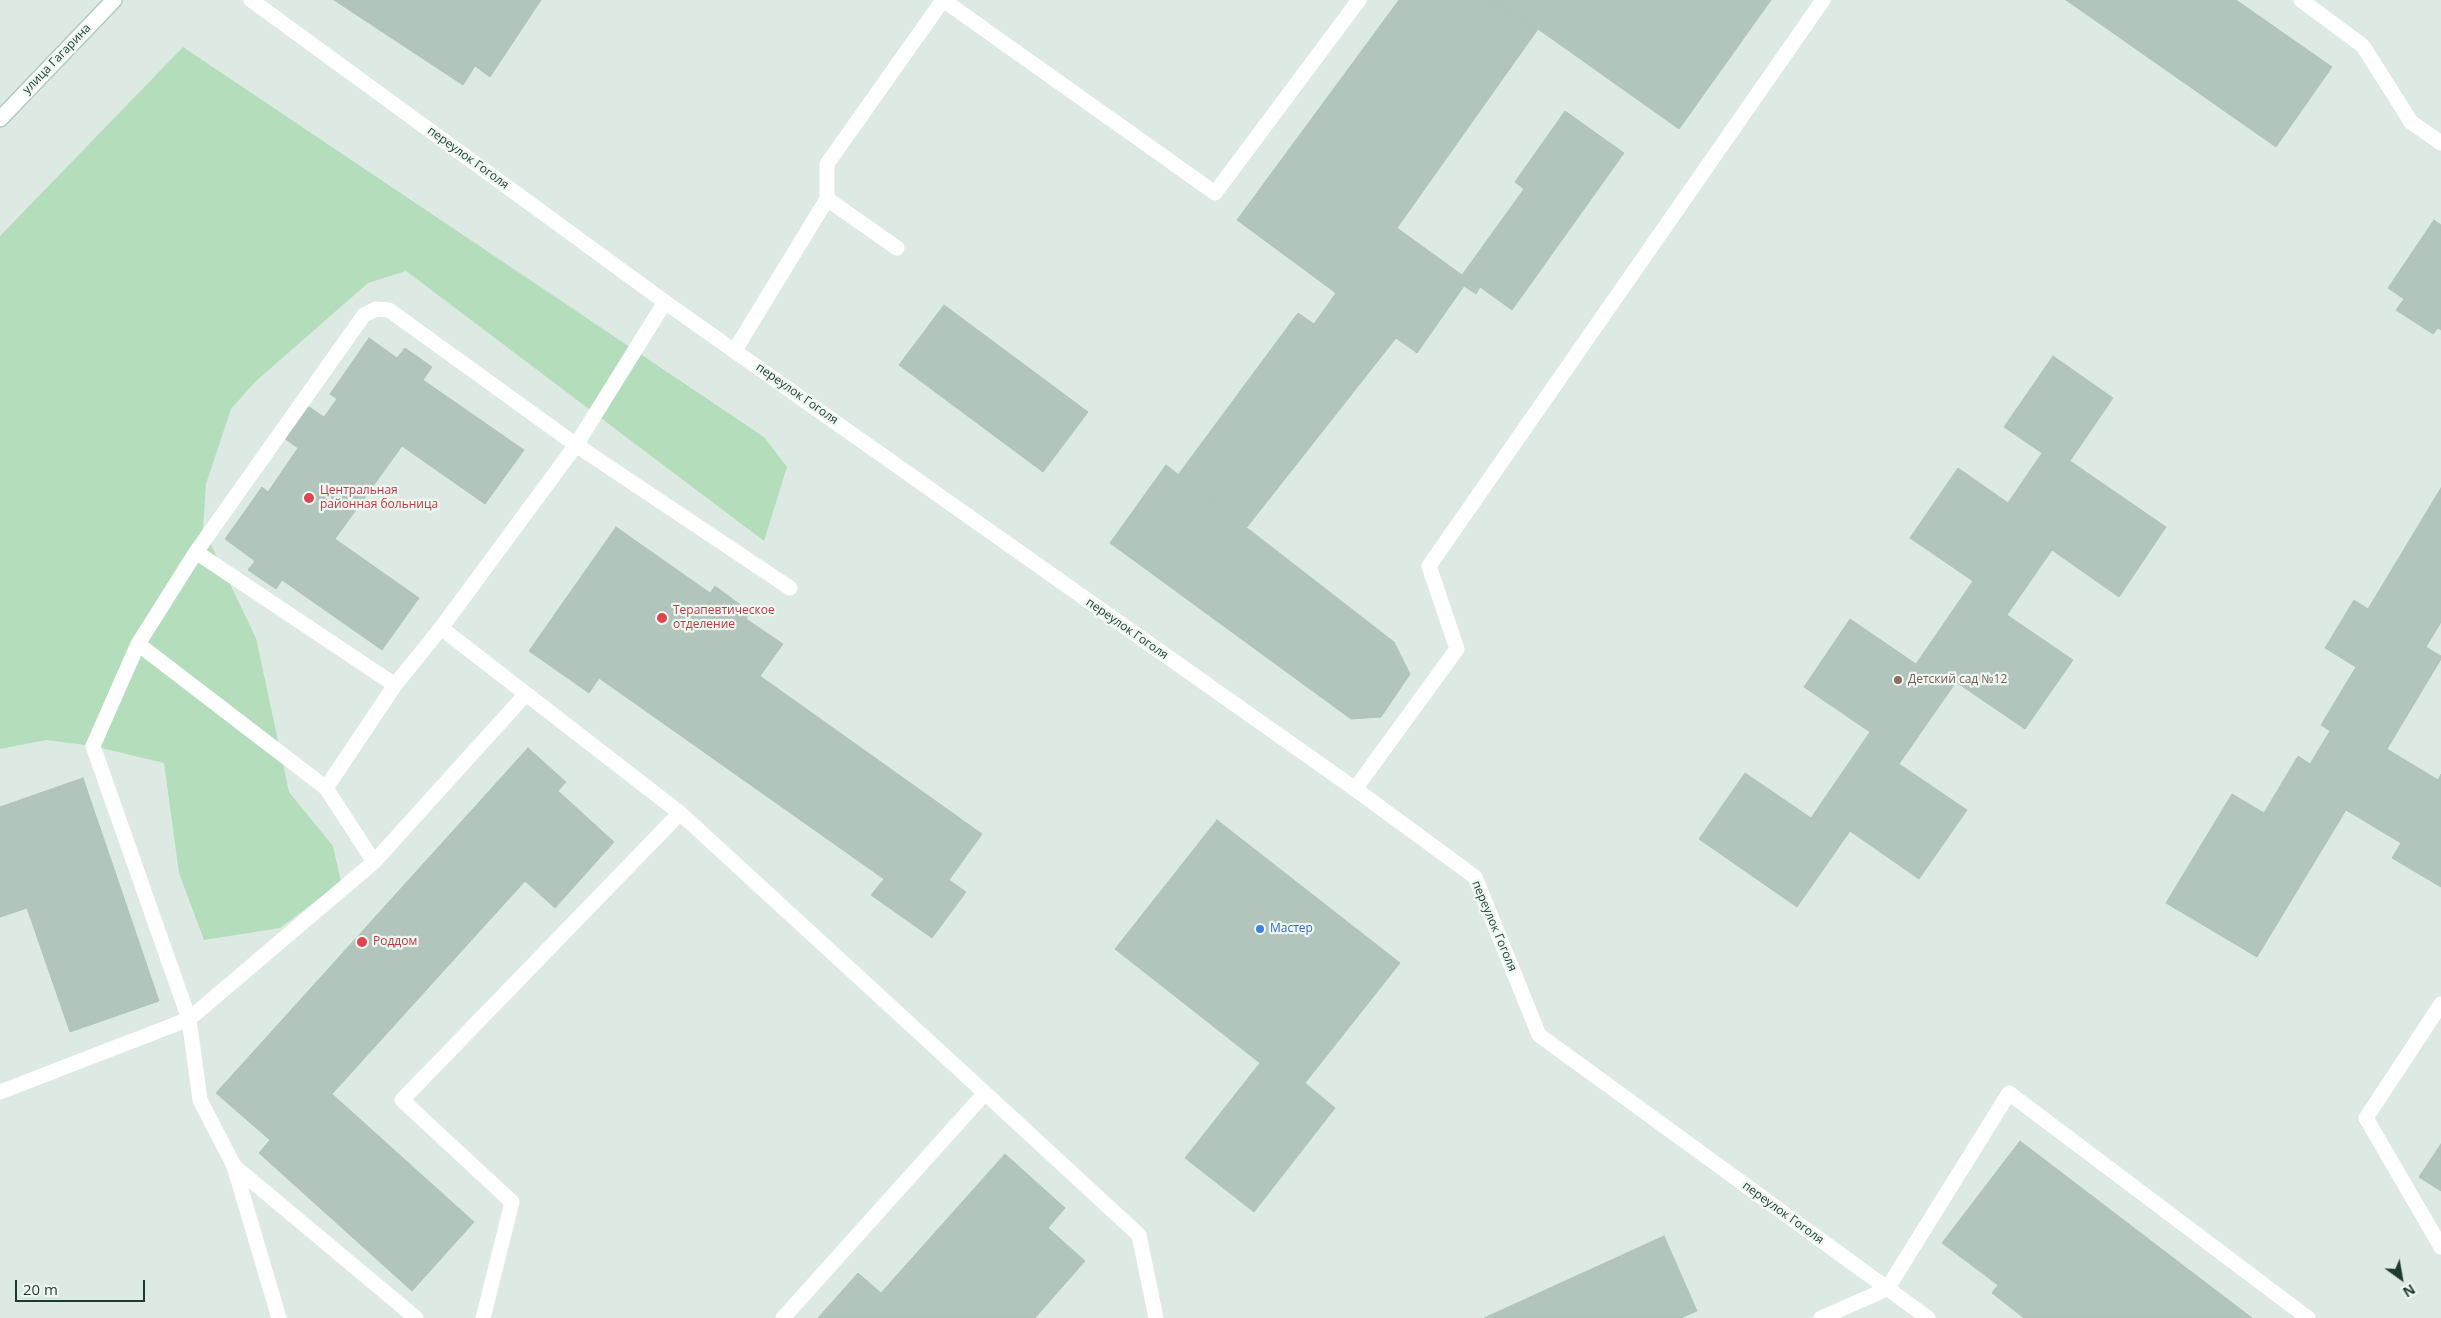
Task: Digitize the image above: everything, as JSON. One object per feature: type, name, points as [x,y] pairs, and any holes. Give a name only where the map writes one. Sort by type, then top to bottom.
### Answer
[{"type":"street","name":"улица Гагарина","points":[[0,119],[114,0]]},
{"type":"street","name":"переулок Гоголя","points":[[251,0],[665,302],[1355,789],[1475,877],[1539,1035],[1928,1318]]},
{"type":"street","points":[[735,350],[827,199],[827,164],[943,0],[1215,193],[1360,0]]},
{"type":"street","points":[[1355,789],[1457,649],[1429,566],[1823,0]]},
{"type":"street","points":[[2301,0],[2363,46],[2411,122],[2441,143]]},
{"type":"street","points":[[827,199],[897,248]]},
{"type":"street","points":[[326,788],[396,685],[441,628],[576,445],[665,302]]},
{"type":"street","points":[[279,1318],[234,1166],[200,1100],[189,1019],[93,746],[138,644],[196,552],[364,315],[376,309],[389,310],[576,445],[790,588]]},
{"type":"street","points":[[196,552],[396,685]]},
{"type":"street","points":[[441,628],[680,813],[1139,1235],[1156,1318]]},
{"type":"street","points":[[138,644],[326,788],[374,862]]},
{"type":"street","points":[[0,1092],[189,1019],[374,862],[526,694]]},
{"type":"street","points":[[483,1318],[512,1202],[402,1100],[680,813]]},
{"type":"street","points":[[2441,1004],[2366,1118],[2441,1246]]},
{"type":"street","points":[[1821,1318],[1887,1289],[2010,1092],[2308,1318]]},
{"type":"street","points":[[783,1318],[985,1093]]},
{"type":"street","points":[[234,1166],[416,1318]]},
{"type":"green space","points":[[183,47],[764,437],[787,467],[764,541],[406,271],[368,283],[255,382],[231,409],[206,484],[203,528],[256,638],[289,792],[333,846],[341,882],[280,928],[204,940],[179,873],[164,763],[93,746],[46,740],[0,749],[0,236]]},
{"type":"building","points":[[334,0],[541,0],[490,77],[475,66],[463,85]]},
{"type":"building","points":[[1399,0],[1486,0],[1538,29],[1397,228],[1462,275],[1524,189],[1515,182],[1565,111],[1624,153],[1512,310],[1480,287],[1476,294],[1464,286],[1417,353],[1396,338],[1247,527],[1178,475],[1298,313],[1314,324],[1336,293],[1237,220]]},
{"type":"building","points":[[1486,0],[1771,0],[1679,129],[1538,29]]},
{"type":"building","points":[[2066,0],[2236,0],[2332,67],[2276,147]]},
{"type":"building","points":[[2434,220],[2441,225],[2441,330],[2438,328],[2433,334],[2396,310],[2404,299],[2388,288]]},
{"type":"building","points":[[944,305],[1088,412],[1043,472],[899,365]]},
{"type":"building","name":"Центральная районная больница","points":[[369,338],[397,358],[405,348],[432,367],[423,380],[524,450],[485,504],[402,446],[335,539],[419,598],[382,650],[282,580],[276,589],[248,570],[255,561],[225,539],[262,487],[268,492],[298,448],[280,435],[303,403],[324,417],[337,399],[330,394]]},
{"type":"building","points":[[2053,356],[2113,398],[2070,461],[2166,527],[2119,597],[2052,550],[2007,615],[2073,660],[2025,729],[1956,682],[1899,764],[1967,810],[1919,879],[1850,831],[1797,907],[1699,839],[1745,773],[1811,818],[1870,732],[1804,687],[1850,619],[1916,664],[1973,581],[1910,538],[1958,468],[2008,503],[2042,453],[2004,427]]},
{"type":"building","points":[[1166,465],[1394,642],[1410,674],[1381,717],[1351,719],[1110,543]]},
{"type":"building","points":[[2441,488],[2441,622],[2426,647],[2441,656],[2441,659],[2387,749],[2438,780],[2441,774],[2441,887],[2392,858],[2401,843],[2346,810],[2257,957],[2166,903],[2232,794],[2264,813],[2298,756],[2310,764],[2330,731],[2321,725],[2356,667],[2325,648],[2354,600],[2368,609]]},
{"type":"building","points":[[616,527],[710,593],[715,586],[750,612],[746,619],[783,644],[760,676],[982,834],[949,880],[966,892],[932,938],[871,895],[884,879],[599,678],[589,693],[529,651]]},
{"type":"building","points":[[528,748],[566,782],[558,791],[614,842],[555,908],[525,881],[332,1094],[474,1222],[412,1291],[259,1153],[270,1140],[216,1093]]},
{"type":"building","points":[[83,778],[159,1001],[70,1032],[27,908],[0,917],[0,807]]},
{"type":"building","points":[[1217,820],[1400,963],[1305,1083],[1335,1108],[1254,1212],[1185,1158],[1260,1063],[1115,949]]},
{"type":"building","points":[[2020,1141],[2252,1318],[2024,1318],[1992,1293],[1998,1285],[1942,1243]]},
{"type":"building","points":[[2441,1144],[2441,1191],[2419,1177]]},
{"type":"building","points":[[1005,1154],[1065,1208],[1048,1228],[1085,1261],[1035,1318],[818,1318],[858,1273],[881,1293]]},
{"type":"building","points":[[1664,1236],[1697,1311],[1681,1318],[1484,1318]]},
{"type":"place","name":"Центральная районная больница","points":[[309,498]]},
{"type":"place","name":"Терапевтическое отделение","points":[[662,618]]},
{"type":"place","name":"Детский сад №12","points":[[1898,680]]},
{"type":"place","name":"Мастер","points":[[1260,929]]},
{"type":"place","name":"Роддом","points":[[362,942]]}]
